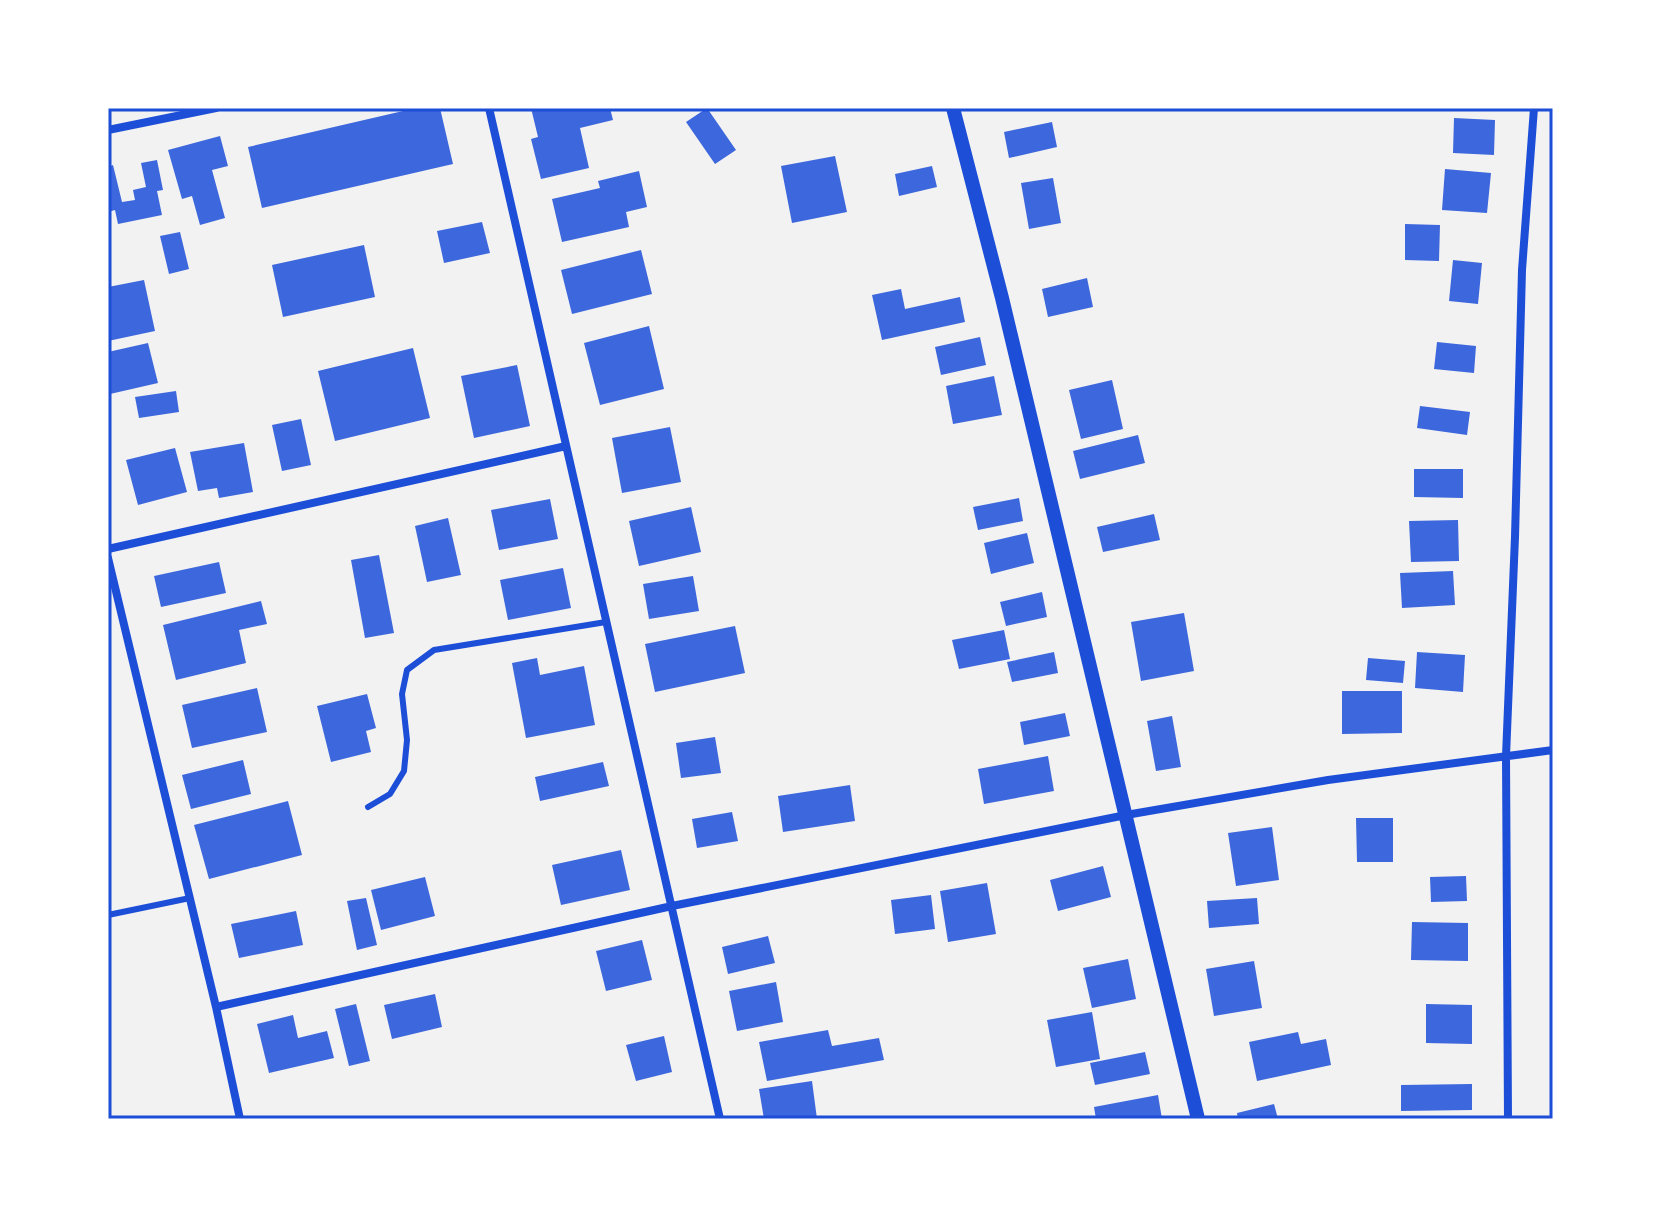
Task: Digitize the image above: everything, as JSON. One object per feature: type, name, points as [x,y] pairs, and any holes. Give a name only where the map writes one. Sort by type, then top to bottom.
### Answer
[{"type":"street","points":[[108,130],[216,108]]},
{"type":"street","points":[[489,108],[720,1119]]},
{"type":"street","points":[[953,108],[1002,298],[1198,1119]]},
{"type":"street","points":[[1508,1119],[1506,756],[1522,270],[1534,108]]},
{"type":"street","points":[[108,549],[566,446]]},
{"type":"street","points":[[108,558],[240,1119]]},
{"type":"street","points":[[216,1007],[672,906],[1126,815],[1328,780],[1553,750]]},
{"type":"lane","points":[[368,807],[390,794],[404,771],[407,740],[402,694],[407,670],[434,650],[606,622]]},
{"type":"lane","points":[[108,915],[190,898]]},
{"type":"building","points":[[416,108],[440,108],[453,164],[262,208],[248,147]]},
{"type":"building","points":[[531,108],[610,108],[613,120],[580,128],[589,168],[541,179],[531,139],[538,137]]},
{"type":"building","points":[[707,108],[736,150],[715,164],[686,122]]},
{"type":"building","points":[[1454,118],[1495,120],[1494,155],[1453,153]]},
{"type":"building","points":[[1052,122],[1057,147],[1009,158],[1004,132]]},
{"type":"building","points":[[220,136],[228,166],[212,170],[225,218],[200,225],[192,196],[182,199],[168,150]]},
{"type":"building","points":[[835,156],[847,212],[792,223],[781,166]]},
{"type":"building","points":[[157,160],[163,190],[157,191],[162,215],[118,224],[115,210],[108,212],[108,167],[113,165],[122,202],[135,200],[133,190],[146,187],[141,163]]},
{"type":"building","points":[[932,166],[937,187],[899,196],[895,174]]},
{"type":"building","points":[[1445,169],[1491,173],[1487,213],[1442,210]]},
{"type":"building","points":[[639,171],[647,207],[626,212],[629,227],[562,242],[552,199],[600,188],[598,181]]},
{"type":"building","points":[[1053,178],[1061,223],[1029,229],[1021,183]]},
{"type":"building","points":[[482,222],[490,253],[444,263],[437,231]]},
{"type":"building","points":[[1405,224],[1440,225],[1439,261],[1405,260]]},
{"type":"building","points":[[180,232],[189,269],[169,274],[160,236]]},
{"type":"building","points":[[364,245],[375,297],[283,317],[272,265]]},
{"type":"building","points":[[641,250],[652,294],[572,314],[561,270]]},
{"type":"building","points":[[1453,260],[1482,263],[1478,304],[1449,301]]},
{"type":"building","points":[[1087,278],[1093,307],[1048,317],[1042,289]]},
{"type":"building","points":[[144,280],[155,331],[108,341],[108,287]]},
{"type":"building","points":[[901,289],[905,309],[960,297],[965,322],[882,340],[872,295]]},
{"type":"building","points":[[649,326],[664,389],[600,405],[584,343]]},
{"type":"building","points":[[980,337],[986,365],[941,375],[935,347]]},
{"type":"building","points":[[1437,342],[1476,346],[1474,373],[1434,369]]},
{"type":"building","points":[[148,343],[158,383],[110,394],[108,352]]},
{"type":"building","points":[[413,348],[430,418],[335,441],[318,371]]},
{"type":"building","points":[[517,365],[530,426],[474,438],[461,376]]},
{"type":"building","points":[[994,376],[1002,415],[953,424],[946,386]]},
{"type":"building","points":[[1112,380],[1123,429],[1081,439],[1069,390]]},
{"type":"building","points":[[176,391],[179,412],[139,418],[135,397]]},
{"type":"building","points":[[1420,406],[1470,412],[1467,435],[1417,428]]},
{"type":"building","points":[[301,419],[311,465],[282,471],[272,425]]},
{"type":"building","points":[[670,427],[681,482],[622,493],[612,438]]},
{"type":"building","points":[[1138,435],[1145,463],[1080,479],[1073,451]]},
{"type":"building","points":[[244,443],[253,492],[219,498],[217,488],[198,491],[190,452]]},
{"type":"building","points":[[175,448],[187,492],[138,505],[126,460]]},
{"type":"building","points":[[1414,469],[1463,469],[1463,498],[1414,497]]},
{"type":"building","points":[[1019,498],[1023,521],[978,530],[973,507]]},
{"type":"building","points":[[550,499],[558,539],[499,550],[491,510]]},
{"type":"building","points":[[691,507],[701,552],[639,566],[629,521]]},
{"type":"building","points":[[1154,514],[1160,540],[1103,552],[1097,527]]},
{"type":"building","points":[[448,518],[461,575],[427,582],[415,526]]},
{"type":"building","points":[[1458,520],[1459,561],[1411,562],[1409,521]]},
{"type":"building","points":[[1027,533],[1034,563],[991,574],[984,543]]},
{"type":"building","points":[[379,555],[394,633],[365,638],[351,560]]},
{"type":"building","points":[[219,562],[226,593],[161,607],[154,576]]},
{"type":"building","points":[[563,568],[571,608],[508,620],[500,580]]},
{"type":"building","points":[[1453,571],[1455,605],[1402,608],[1400,573]]},
{"type":"building","points":[[693,576],[699,611],[649,619],[643,584]]},
{"type":"building","points":[[1042,592],[1047,617],[1006,626],[1000,602]]},
{"type":"building","points":[[261,601],[267,624],[239,630],[246,663],[176,680],[163,625]]},
{"type":"building","points":[[1184,613],[1194,671],[1141,681],[1131,622]]},
{"type":"building","points":[[735,626],[745,673],[655,692],[645,644]]},
{"type":"building","points":[[1004,630],[1010,659],[959,669],[952,640]]},
{"type":"building","points":[[1054,652],[1058,673],[1012,682],[1007,662]]},
{"type":"building","points":[[1417,652],[1465,655],[1463,692],[1415,688]]},
{"type":"building","points":[[537,658],[540,675],[584,666],[595,725],[526,738],[512,663]]},
{"type":"building","points":[[1368,658],[1405,661],[1403,683],[1366,680]]},
{"type":"building","points":[[257,688],[267,732],[192,748],[182,705]]},
{"type":"building","points":[[1342,691],[1402,691],[1402,733],[1342,734]]},
{"type":"building","points":[[367,694],[376,728],[366,731],[371,752],[331,762],[317,706]]},
{"type":"building","points":[[1065,713],[1070,736],[1024,745],[1020,722]]},
{"type":"building","points":[[1172,716],[1181,767],[1156,771],[1147,721]]},
{"type":"building","points":[[715,737],[721,773],[681,778],[676,743]]},
{"type":"building","points":[[1048,756],[1054,791],[984,804],[978,769]]},
{"type":"building","points":[[243,760],[251,794],[191,809],[182,775]]},
{"type":"building","points":[[603,762],[609,786],[540,801],[535,777]]},
{"type":"building","points":[[850,785],[855,821],[783,832],[778,796]]},
{"type":"building","points":[[288,801],[302,855],[209,879],[194,825]]},
{"type":"building","points":[[732,812],[738,841],[697,848],[692,819]]},
{"type":"building","points":[[1356,818],[1393,818],[1393,862],[1357,862]]},
{"type":"building","points":[[1272,827],[1279,880],[1236,886],[1228,833]]},
{"type":"building","points":[[621,850],[630,890],[561,905],[552,865]]},
{"type":"building","points":[[1103,866],[1111,897],[1058,911],[1050,880]]},
{"type":"building","points":[[1466,876],[1467,901],[1431,902],[1430,877]]},
{"type":"building","points":[[425,877],[435,916],[381,930],[371,890]]},
{"type":"building","points":[[987,883],[996,934],[948,942],[940,891]]},
{"type":"building","points":[[931,895],[935,929],[895,934],[891,900]]},
{"type":"building","points":[[366,898],[377,945],[357,950],[347,901]]},
{"type":"building","points":[[1257,898],[1259,924],[1209,928],[1207,901]]},
{"type":"building","points":[[296,911],[303,945],[239,958],[231,924]]},
{"type":"building","points":[[1412,922],[1468,923],[1468,961],[1411,960]]},
{"type":"building","points":[[768,936],[775,963],[728,974],[722,947]]},
{"type":"building","points":[[642,940],[652,980],[606,991],[596,951]]},
{"type":"building","points":[[1128,959],[1136,999],[1092,1008],[1083,968]]},
{"type":"building","points":[[1254,961],[1262,1008],[1214,1016],[1206,969]]},
{"type":"building","points":[[776,982],[783,1022],[737,1031],[729,991]]},
{"type":"building","points":[[435,994],[442,1027],[392,1039],[384,1005]]},
{"type":"building","points":[[356,1004],[370,1061],[349,1066],[335,1009]]},
{"type":"building","points":[[1426,1004],[1472,1005],[1472,1044],[1426,1043]]},
{"type":"building","points":[[1092,1012],[1100,1059],[1056,1067],[1047,1020]]},
{"type":"building","points":[[293,1015],[298,1038],[327,1031],[334,1058],[269,1073],[257,1024]]},
{"type":"building","points":[[828,1030],[832,1046],[879,1038],[884,1060],[767,1081],[759,1042]]},
{"type":"building","points":[[1298,1032],[1301,1044],[1326,1039],[1331,1065],[1257,1081],[1249,1042]]},
{"type":"building","points":[[664,1036],[672,1072],[636,1081],[626,1045]]},
{"type":"building","points":[[1145,1052],[1150,1074],[1095,1085],[1090,1063]]},
{"type":"building","points":[[812,1081],[817,1119],[764,1119],[759,1089]]},
{"type":"building","points":[[1472,1084],[1472,1110],[1401,1111],[1401,1085]]},
{"type":"building","points":[[1158,1095],[1162,1119],[1096,1119],[1094,1107]]},
{"type":"building","points":[[1274,1104],[1278,1119],[1238,1119],[1237,1113]]}]
